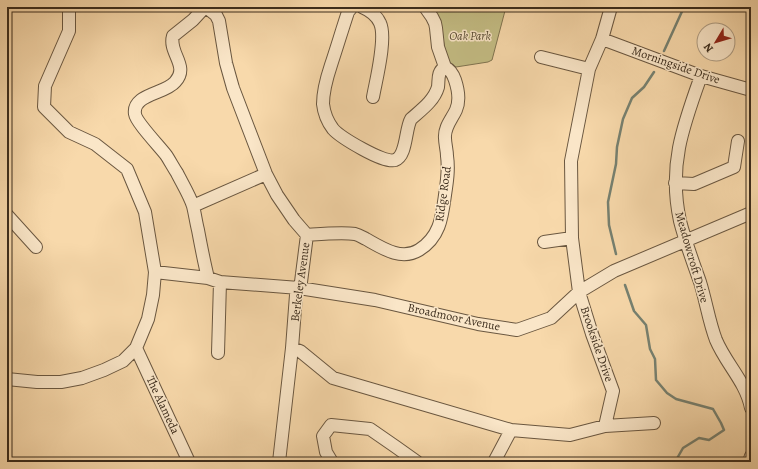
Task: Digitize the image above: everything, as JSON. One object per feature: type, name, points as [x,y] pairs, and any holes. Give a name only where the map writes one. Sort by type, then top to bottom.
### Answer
[{"type":"street","points":[[7,379],[37,382],[61,382],[82,378],[123,361],[136,348],[148,319],[153,295],[155,272],[145,212],[127,169],[95,144],[69,132],[44,107],[45,86],[69,32],[69,7]]},
{"type":"street","points":[[206,7],[173,36],[171,40],[181,67],[179,77],[176,82],[172,86],[140,100],[135,114],[139,123],[167,156],[193,206],[208,278]]},
{"type":"street","name":"Berkeley Avenue","points":[[206,7],[216,15],[219,21],[226,63],[233,88],[266,174],[277,195],[294,220],[307,235],[301,282],[296,295],[292,348],[279,462]]},
{"type":"street","points":[[352,7],[348,12],[324,88],[324,113],[328,122],[339,135],[380,158],[395,160],[399,157],[404,148],[409,122],[428,104],[436,93],[440,70],[445,67]]},
{"type":"street","points":[[362,7],[377,19],[383,33],[373,97]]},
{"type":"street","name":"Ridge Road","points":[[307,235],[350,233],[358,235],[389,252],[397,254],[419,251],[434,237],[442,219],[448,177],[448,157],[445,138],[446,130],[456,109],[458,97],[457,85],[453,73],[445,67],[438,47],[435,23],[425,7]]},
{"type":"street","name":"Brookside Drive","points":[[605,426],[613,391],[592,334],[579,292],[572,238],[571,161],[589,69],[602,39],[611,7]]},
{"type":"street","name":"Morningside Drive","points":[[602,39],[701,76],[751,90]]},
{"type":"street","points":[[541,57],[589,69]]},
{"type":"street","name":"Meadowcroft Drive","points":[[701,76],[681,135],[676,159],[675,183],[680,222],[705,298],[716,340],[726,360],[740,380],[750,402],[751,408]]},
{"type":"street","points":[[675,183],[694,184],[734,166],[738,141]]},
{"type":"street","points":[[193,206],[266,174]]},
{"type":"street","name":"Broadmoor Avenue","points":[[155,272],[208,278],[220,282],[299,288],[375,300],[478,324],[517,330],[551,318],[579,292],[614,271],[751,213]]},
{"type":"street","points":[[7,214],[36,247]]},
{"type":"street","points":[[544,242],[572,238]]},
{"type":"street","points":[[218,353],[220,282]]},
{"type":"street","name":"The Alameda","points":[[136,348],[190,462]]},
{"type":"street","points":[[292,348],[300,351],[333,378],[511,430],[570,434],[605,426],[654,423]]},
{"type":"street","points":[[332,462],[326,452],[323,436],[332,425],[370,429],[417,462]]},
{"type":"street","points":[[494,462],[511,430]]},
{"type":"street","points":[[749,462],[751,456]]},
{"type":"green space","name":"Oak Park","points":[[426,7],[506,7],[492,60],[456,67],[450,63],[445,52],[441,23]]},
{"type":"waterway","points":[[664,51],[684,7]]},
{"type":"waterway","points":[[616,254],[609,225],[608,202],[616,164],[617,147],[623,119],[632,98],[644,87],[654,72]]},
{"type":"waterway","points":[[625,285],[634,311],[646,325],[650,349],[655,359],[656,380],[667,393],[676,399],[713,409],[724,430],[709,440],[699,438],[683,448],[675,462]]}]
